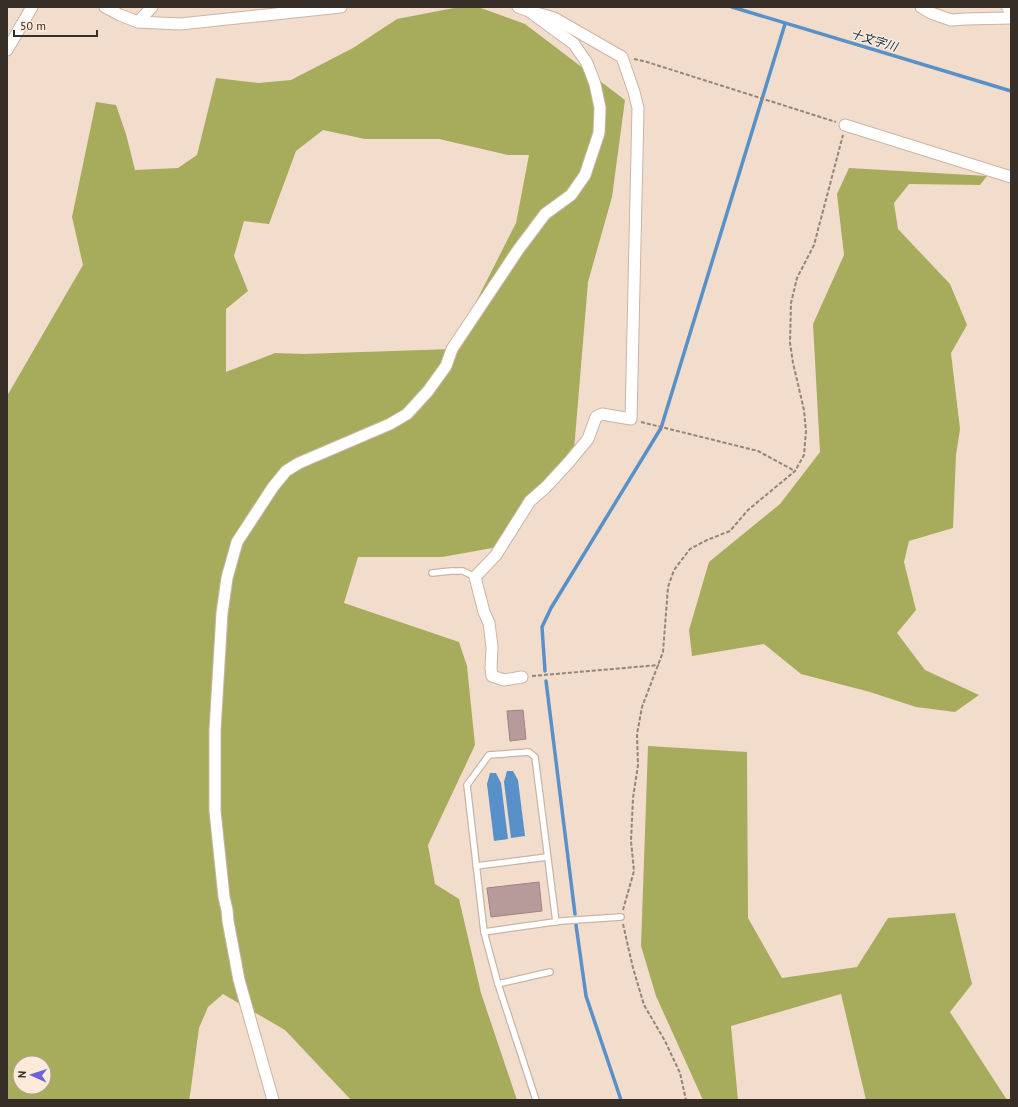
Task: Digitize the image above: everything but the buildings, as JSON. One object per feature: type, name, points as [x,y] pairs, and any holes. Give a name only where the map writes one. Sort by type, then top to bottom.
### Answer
[{"type":"street","points":[[7,50],[32,7]]},
{"type":"street","points":[[105,7],[120,16],[138,22],[180,24],[341,7]]},
{"type":"street","points":[[138,22],[152,7]]},
{"type":"street","points":[[518,7],[554,18],[622,57],[638,108],[630,419],[602,414],[596,417],[588,439],[546,487],[530,501],[496,555],[475,577],[484,612],[489,623],[492,647],[490,668],[492,676],[504,680],[522,677]]},
{"type":"street","points":[[921,7],[930,13],[951,20],[1011,18]]},
{"type":"street","points":[[273,1100],[238,973],[224,897],[215,811],[215,730],[222,613],[227,578],[237,542],[273,487],[286,471],[299,463],[390,424],[407,414],[428,391],[446,366],[452,349],[527,238],[545,214],[571,195],[585,175],[600,133],[600,108],[595,84],[587,63],[574,44],[529,11]]},
{"type":"street","points":[[845,125],[1011,177]]},
{"type":"lane","points":[[432,573],[451,570],[463,571],[475,577]]},
{"type":"lane","points":[[536,1100],[498,984],[484,932],[467,785],[489,755],[529,752],[535,757],[556,922]]},
{"type":"lane","points":[[476,866],[547,857]]},
{"type":"lane","points":[[484,932],[556,922],[621,917]]},
{"type":"lane","points":[[498,984],[550,972]]},
{"type":"path","points":[[622,57],[647,62],[845,125],[814,245],[798,278],[791,303],[790,343],[804,410],[806,431],[804,455],[796,471],[748,510],[730,531],[690,549],[674,570],[668,588],[663,652],[642,707],[637,734],[638,765],[632,798],[631,841],[634,871],[621,917],[633,968],[644,1005],[665,1041],[680,1073],[686,1100]]},
{"type":"path","points":[[630,419],[758,451],[796,471]]},
{"type":"path","points":[[522,677],[659,665]]},
{"type":"green space","points":[[459,7],[478,7],[525,24],[625,100],[612,197],[588,282],[574,450],[498,547],[442,557],[358,557],[344,603],[459,642],[467,666],[475,745],[428,845],[435,884],[459,899],[481,993],[517,1100],[351,1100],[285,1030],[223,994],[208,1007],[199,1028],[189,1100],[7,1100],[7,396],[83,265],[72,217],[96,102],[116,105],[126,134],[135,170],[178,168],[197,155],[216,78],[258,83],[291,80],[353,48],[397,19]],"holes":[[[323,130],[365,139],[439,139],[508,155],[529,155],[516,223],[452,349],[303,354],[275,353],[226,372],[226,309],[248,291],[234,256],[244,221],[269,224],[296,151]]]},
{"type":"green space","points":[[849,168],[987,176],[980,185],[909,184],[894,203],[898,229],[950,284],[967,325],[951,353],[960,429],[956,455],[953,528],[909,541],[904,562],[916,610],[897,633],[925,670],[979,695],[955,712],[916,707],[870,692],[801,674],[764,644],[692,656],[689,630],[709,562],[780,504],[820,452],[813,324],[844,255],[837,194]]},
{"type":"green space","points":[[648,746],[747,752],[748,918],[782,978],[857,967],[888,918],[955,913],[972,984],[950,1012],[1007,1100],[866,1100],[841,994],[731,1026],[738,1100],[703,1100],[656,996],[641,946]]},
{"type":"water","points":[[507,771],[513,771],[518,780],[525,836],[511,838],[504,782]]},
{"type":"water","points":[[490,773],[496,773],[501,783],[508,839],[494,841],[487,784]]},
{"type":"waterway","name":"十文字川","points":[[732,7],[1011,91]]},
{"type":"waterway","points":[[545,671],[542,627],[551,608],[661,428],[785,24]]},
{"type":"waterway","points":[[546,681],[575,914]]},
{"type":"waterway","points":[[576,925],[586,996],[621,1100]]}]
